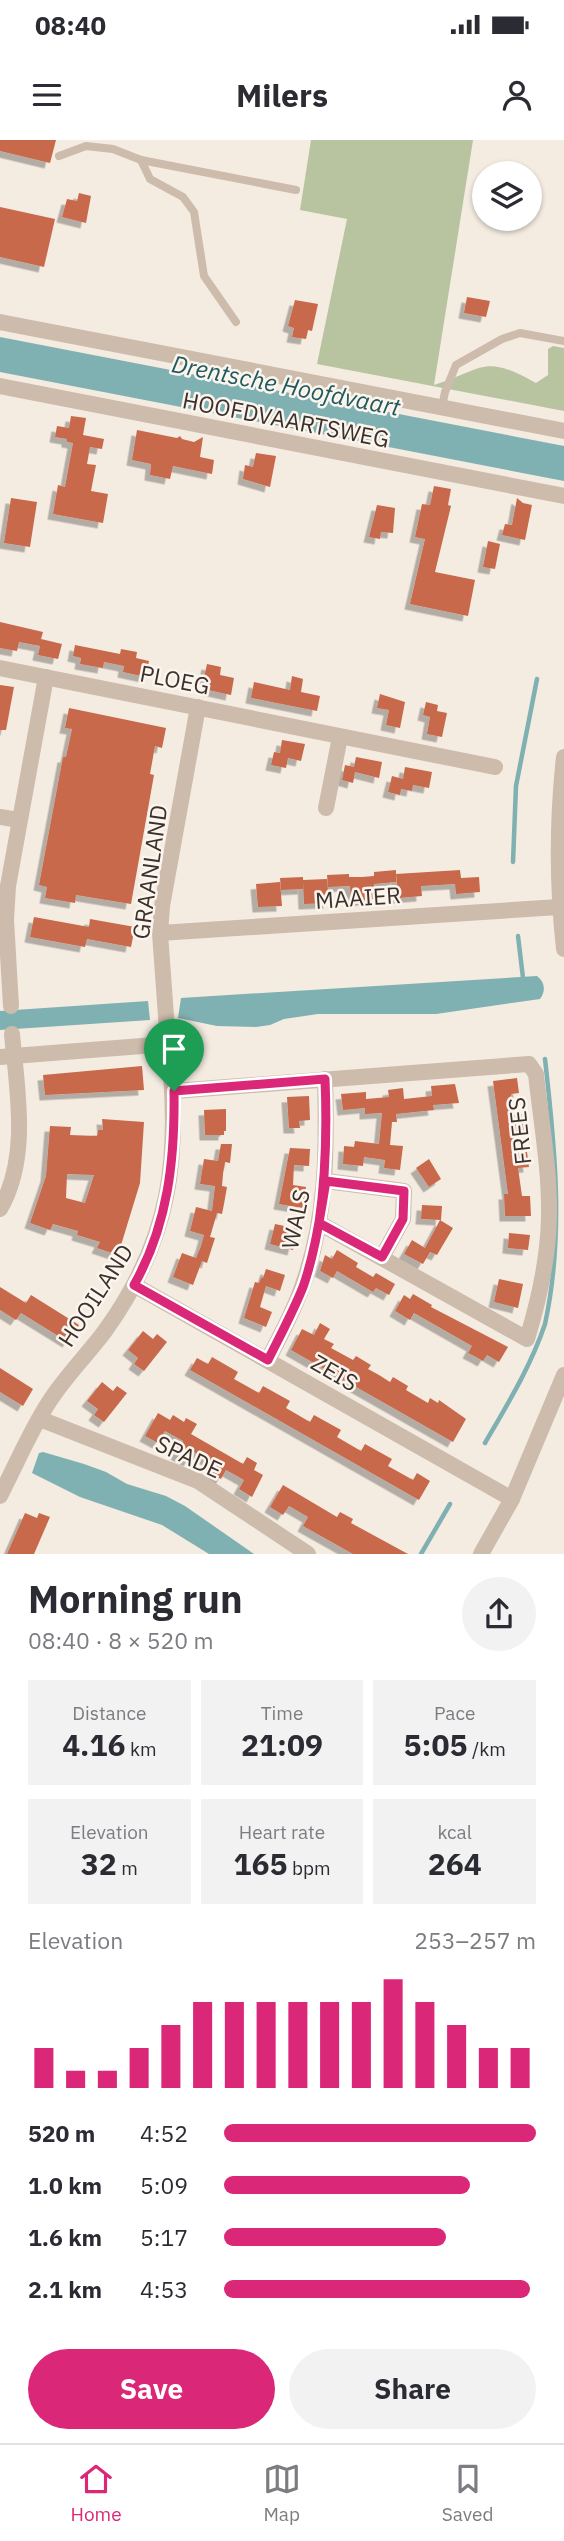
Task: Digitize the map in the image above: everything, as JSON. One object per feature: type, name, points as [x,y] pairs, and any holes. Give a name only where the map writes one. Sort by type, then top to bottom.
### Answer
[{"type":"street","name":"HOOFDVAARTSWEG","points":[[0,322],[564,431]]},
{"type":"street","name":"HOOFDVAARTSWEG","points":[[0,386],[564,496]]},
{"type":"street","name":"PLOEG","points":[[0,668],[495,767]]},
{"type":"street","points":[[10,1006],[6,920],[8,886],[46,677]]},
{"type":"street","name":"GRAANLAND","points":[[168,1044],[160,933],[162,906],[198,707]]},
{"type":"street","points":[[326,808],[340,737]]},
{"type":"street","points":[[564,757],[558,840],[559,907],[564,949]]},
{"type":"street","points":[[0,817],[19,820]]},
{"type":"street","name":"MAAIER","points":[[160,933],[559,907]]},
{"type":"street","points":[[0,1209],[18,1155],[7,1056],[12,1034]]},
{"type":"street","points":[[7,1056],[168,1044]]},
{"type":"street","name":"HOOILAND","points":[[0,1496],[49,1402],[104,1331],[134,1285],[155,1240],[165,1210],[173,1154],[174,1091],[168,1044]]},
{"type":"street","name":"FREES","points":[[174,1091],[529,1064],[536,1074],[549,1218],[542,1283],[527,1339],[319,1223]]},
{"type":"street","name":"WALS","points":[[268,1360],[289,1321],[303,1285],[319,1223],[326,1181],[325,1079]]},
{"type":"street","points":[[326,1181],[404,1191],[403,1219],[382,1257]]},
{"type":"street","name":"ZEIS","points":[[134,1285],[512,1499]]},
{"type":"street","points":[[481,1554],[512,1499],[564,1375]]},
{"type":"street","name":"SPADE","points":[[40,1419],[198,1481],[308,1554]]},
{"type":"lane","points":[[58,156],[86,146],[113,149],[141,160],[296,190]]},
{"type":"lane","points":[[141,160],[150,179],[183,197],[194,212],[204,276],[236,323]]},
{"type":"lane","points":[[442,407],[456,365],[502,339],[520,333],[564,341]]},
{"type":"green space","points":[[311,140],[473,140],[434,385],[474,369],[494,366],[505,368],[536,383],[548,375],[548,349],[553,346],[564,348],[564,411],[317,364],[347,219],[300,210]]},
{"type":"water","points":[[0,337],[564,446],[564,481],[0,372]]},
{"type":"water","points":[[537,976],[544,987],[540,999],[436,1014],[318,1014],[256,1027],[217,1026],[178,1018],[181,998]]},
{"type":"water","points":[[148,1001],[150,1020],[0,1030],[0,1011]]},
{"type":"water","points":[[39,1453],[84,1464],[127,1484],[166,1496],[185,1506],[254,1554],[209,1554],[162,1525],[80,1497],[32,1473]]},
{"type":"building","points":[[0,140],[56,140],[50,163],[0,151]]},
{"type":"building","points":[[79,193],[91,196],[86,223],[62,217],[67,199],[77,201]]},
{"type":"building","points":[[0,207],[55,219],[44,267],[0,257]]},
{"type":"building","points":[[467,297],[490,301],[486,317],[464,313]]},
{"type":"building","points":[[295,300],[318,304],[312,331],[308,330],[306,339],[292,337],[294,328],[288,326]]},
{"type":"building","points":[[71,416],[86,418],[83,435],[104,439],[102,449],[90,447],[87,464],[96,465],[91,491],[108,494],[103,523],[53,514],[58,485],[65,487],[73,443],[55,437],[57,426],[69,428]]},
{"type":"building","points":[[137,430],[177,438],[180,436],[194,442],[203,437],[200,457],[214,460],[212,474],[173,466],[170,479],[150,475],[151,464],[132,460]]},
{"type":"building","points":[[256,453],[276,456],[270,487],[243,479],[245,465],[253,467]]},
{"type":"building","points":[[434,486],[451,489],[448,505],[451,506],[435,572],[475,580],[468,616],[410,604],[425,539],[415,537],[422,504],[430,505]]},
{"type":"building","points":[[11,498],[37,502],[30,547],[4,543]]},
{"type":"building","points":[[517,498],[532,505],[525,540],[502,535],[505,524],[512,525]]},
{"type":"building","points":[[377,505],[395,508],[393,533],[381,532],[380,539],[369,537]]},
{"type":"building","points":[[488,541],[500,544],[495,569],[483,567]]},
{"type":"building","points":[[0,622],[43,632],[41,639],[62,644],[58,659],[38,655],[40,646],[19,642],[17,651],[0,648]]},
{"type":"building","points":[[75,645],[120,654],[121,649],[137,652],[136,658],[149,661],[146,677],[123,672],[124,666],[104,662],[103,668],[80,664],[81,658],[73,656]]},
{"type":"building","points":[[207,664],[221,667],[220,675],[234,678],[231,695],[208,690],[210,679],[204,678]]},
{"type":"building","points":[[292,676],[303,679],[301,692],[320,696],[317,711],[251,698],[254,682],[290,690]]},
{"type":"building","points":[[0,685],[14,687],[6,730],[0,730]]},
{"type":"building","points":[[380,694],[405,702],[400,728],[386,725],[389,710],[377,708]]},
{"type":"building","points":[[426,702],[438,705],[437,711],[447,713],[442,737],[427,734],[430,717],[423,715]]},
{"type":"building","points":[[69,708],[166,728],[162,748],[155,746],[150,774],[154,775],[131,904],[76,895],[75,903],[45,898],[47,887],[39,885],[63,757],[66,757],[72,729],[65,728]]},
{"type":"building","points":[[282,740],[305,744],[301,761],[288,758],[286,768],[271,765],[274,752],[280,753]]},
{"type":"building","points":[[356,757],[382,762],[379,778],[355,772],[353,783],[342,780],[345,765],[354,767]]},
{"type":"building","points":[[405,767],[432,772],[429,788],[413,785],[412,791],[401,789],[400,795],[388,792],[392,776],[403,779]]},
{"type":"building","points":[[396,870],[396,882],[374,884],[375,899],[351,901],[350,886],[328,887],[327,875],[349,874],[349,877],[362,877],[374,876],[374,872]]},
{"type":"building","points":[[460,870],[461,878],[479,877],[480,892],[456,894],[455,884],[421,886],[422,896],[398,898],[396,874]]},
{"type":"building","points":[[303,877],[303,880],[327,879],[329,903],[304,904],[303,882],[303,889],[281,890],[280,878]]},
{"type":"building","points":[[280,882],[282,906],[258,907],[256,884]]},
{"type":"building","points":[[34,917],[89,927],[90,919],[135,927],[131,947],[87,939],[85,947],[30,937]]},
{"type":"building","points":[[142,1066],[144,1090],[45,1095],[43,1075]]},
{"type":"building","points":[[517,1078],[519,1093],[511,1094],[514,1115],[522,1114],[524,1130],[513,1132],[516,1153],[527,1152],[529,1167],[518,1168],[522,1196],[530,1196],[531,1216],[505,1216],[504,1194],[508,1194],[493,1081]]},
{"type":"building","points":[[455,1084],[459,1103],[433,1105],[434,1110],[396,1114],[397,1122],[392,1122],[390,1145],[403,1146],[400,1170],[384,1168],[385,1160],[364,1157],[363,1166],[343,1164],[344,1146],[354,1147],[355,1141],[379,1144],[382,1113],[365,1114],[365,1108],[343,1110],[341,1094],[366,1092],[366,1099],[389,1097],[388,1090],[403,1088],[404,1099],[432,1096],[431,1086]]},
{"type":"building","points":[[309,1096],[310,1120],[299,1121],[300,1128],[289,1128],[287,1097]]},
{"type":"building","points":[[226,1109],[224,1135],[205,1135],[204,1110]]},
{"type":"building","points":[[102,1119],[144,1122],[140,1183],[118,1255],[97,1248],[100,1242],[77,1235],[78,1231],[53,1224],[50,1230],[30,1223],[46,1176],[50,1126],[71,1127],[70,1135],[97,1136],[98,1130],[103,1130]],"holes":[[[67,1174],[94,1175],[85,1203],[66,1198]]]},
{"type":"building","points":[[221,1144],[232,1144],[230,1163],[225,1162],[223,1174],[222,1186],[227,1187],[224,1204],[222,1214],[217,1213],[210,1237],[215,1238],[207,1263],[202,1261],[193,1285],[173,1277],[182,1253],[196,1258],[201,1246],[204,1235],[190,1231],[196,1207],[212,1211],[215,1186],[200,1184],[204,1159],[218,1161]]},
{"type":"building","points":[[290,1148],[310,1149],[309,1166],[294,1165],[293,1185],[306,1187],[303,1208],[279,1204]]},
{"type":"building","points":[[429,1159],[441,1179],[429,1187],[416,1168]]},
{"type":"building","points":[[422,1205],[442,1206],[441,1220],[421,1219]]},
{"type":"building","points":[[440,1220],[453,1228],[437,1255],[430,1252],[423,1264],[404,1254],[412,1240],[425,1248]]},
{"type":"building","points":[[275,1224],[298,1229],[293,1250],[270,1244]]},
{"type":"building","points":[[509,1233],[530,1235],[528,1250],[508,1248]]},
{"type":"building","points":[[337,1250],[358,1263],[356,1267],[373,1277],[376,1273],[395,1284],[389,1295],[376,1288],[373,1292],[337,1271],[333,1278],[320,1271],[325,1255],[332,1259]]},
{"type":"building","points":[[266,1269],[285,1275],[280,1291],[266,1286],[260,1307],[272,1312],[266,1327],[244,1318],[255,1282],[259,1283]]},
{"type":"building","points":[[499,1279],[523,1284],[518,1308],[494,1302]]},
{"type":"building","points":[[0,1287],[26,1303],[31,1295],[79,1325],[68,1342],[21,1313],[16,1320],[0,1310]]},
{"type":"building","points":[[413,1294],[432,1305],[431,1307],[508,1347],[499,1362],[487,1355],[483,1361],[468,1353],[472,1346],[414,1313],[410,1320],[395,1311],[404,1295],[410,1299]]},
{"type":"building","points":[[320,1323],[330,1329],[324,1339],[334,1344],[331,1348],[353,1360],[356,1356],[371,1365],[368,1369],[390,1382],[393,1377],[408,1386],[406,1390],[428,1403],[430,1398],[438,1403],[439,1400],[466,1419],[453,1442],[291,1350],[302,1329],[314,1335]]},
{"type":"building","points":[[143,1331],[153,1339],[157,1334],[167,1342],[144,1371],[134,1364],[138,1358],[128,1350]]},
{"type":"building","points":[[212,1357],[238,1372],[234,1379],[259,1393],[263,1386],[290,1401],[286,1408],[310,1422],[314,1415],[341,1430],[337,1437],[361,1451],[365,1444],[392,1459],[388,1466],[413,1480],[417,1473],[430,1481],[419,1500],[190,1370],[197,1358],[208,1364]]},
{"type":"building","points":[[0,1368],[33,1389],[23,1406],[0,1392]]},
{"type":"building","points":[[102,1382],[113,1391],[117,1386],[127,1393],[104,1422],[94,1415],[98,1409],[87,1401]]},
{"type":"building","points":[[158,1413],[170,1420],[173,1415],[184,1422],[186,1418],[197,1424],[191,1434],[243,1464],[247,1457],[257,1463],[254,1470],[263,1475],[252,1497],[239,1489],[244,1480],[226,1470],[221,1479],[209,1472],[214,1464],[194,1452],[189,1461],[176,1454],[183,1441],[165,1431],[158,1443],[145,1436]]},
{"type":"building","points":[[283,1485],[337,1517],[340,1512],[353,1519],[351,1523],[408,1554],[353,1554],[303,1526],[308,1517],[289,1506],[283,1515],[270,1507]]},
{"type":"building","points":[[25,1513],[37,1518],[39,1513],[50,1517],[34,1554],[7,1554]]},
{"type":"waterway","points":[[513,862],[516,786],[537,679]]},
{"type":"waterway","points":[[518,936],[523,978]]},
{"type":"waterway","points":[[485,1443],[533,1355],[545,1324],[551,1291],[556,1192],[545,1059]]},
{"type":"waterway","points":[[421,1554],[450,1504]]},
{"type":"route","points":[[174,1091],[173,1154],[165,1210],[143,1271],[134,1285],[268,1360],[289,1321],[303,1285],[319,1223],[326,1181],[404,1191],[403,1219],[382,1257],[319,1223],[326,1181],[325,1079],[174,1091]]},
{"type":"water label","name":"Drentsche Hoofdvaart","points":[[286,385]]}]
